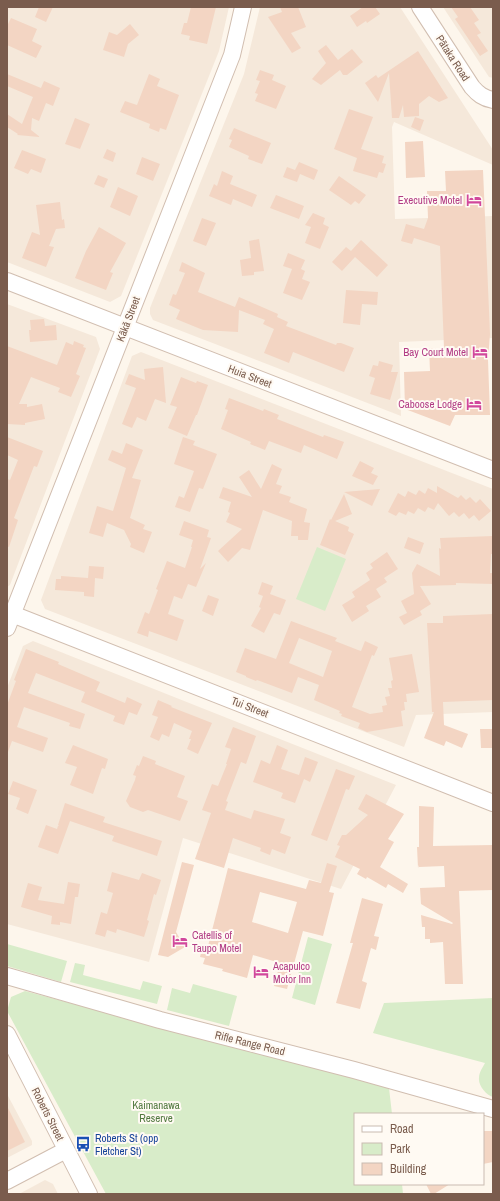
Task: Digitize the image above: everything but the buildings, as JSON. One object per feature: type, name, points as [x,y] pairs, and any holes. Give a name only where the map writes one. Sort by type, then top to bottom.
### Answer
[{"type":"street","name":"Kākā Street","points":[[9,618],[232,55],[242,7]]},
{"type":"street","name":"Pātaka Road","points":[[420,7],[472,87],[486,99],[493,100]]},
{"type":"street","name":"Huia Street","points":[[7,281],[493,470]]},
{"type":"street","name":"Tui Street","points":[[9,618],[493,803]]},
{"type":"street","name":"Rifle Range Road","points":[[7,976],[160,1020],[354,1070],[493,1109]]},
{"type":"street","name":"Roberts Street","points":[[7,1034],[89,1194]]},
{"type":"street","points":[[7,1181],[66,1150]]},
{"type":"shaded area","points":[[7,7],[229,7],[219,51],[121,296],[110,302],[7,262]]},
{"type":"shaded area","points":[[260,7],[400,7],[493,150],[493,165],[394,122],[392,127],[395,219],[493,216],[493,338],[399,342],[401,416],[153,320],[150,314],[150,308],[244,74]]},
{"type":"shaded area","points":[[443,7],[493,7],[493,78],[489,77]]},
{"type":"shaded area","points":[[7,304],[96,337],[100,349],[10,585],[7,587]]},
{"type":"shaded area","points":[[141,352],[493,489],[493,712],[416,715],[404,747],[45,609],[41,600],[132,356]]},
{"type":"shaded area","points":[[33,641],[396,785],[341,889],[183,838],[149,962],[7,924],[7,688],[23,646]]},
{"type":"shaded area","points":[[7,1094],[32,1141],[32,1145],[7,1158]]},
{"type":"shaded area","points":[[45,1180],[53,1184],[58,1194],[19,1194]]},
{"type":"green space","points":[[317,547],[346,559],[325,611],[296,599]]},
{"type":"green space","points":[[308,937],[332,944],[315,1005],[292,998]]},
{"type":"green space","points":[[7,944],[67,961],[61,982],[7,966]]},
{"type":"green space","points":[[75,963],[85,965],[83,975],[140,990],[143,981],[162,986],[157,1004],[70,982]]},
{"type":"green space","points":[[193,984],[237,996],[229,1026],[167,1010],[172,988],[190,993]]},
{"type":"green space","name":"Kaimanawa Reserve","points":[[25,991],[389,1088],[392,1113],[354,1113],[354,1185],[402,1185],[403,1194],[106,1194],[7,1011],[11,997]]},
{"type":"green space","points":[[493,998],[493,1097],[483,1089],[479,1081],[481,1070],[485,1063],[373,1033],[384,1003]]},
{"type":"place","name":"Executive Motel","points":[[474,200]]},
{"type":"place","name":"Bay Court Motel","points":[[480,352]]},
{"type":"place","name":"Caboose Lodge","points":[[474,404]]},
{"type":"place","name":"Catellis of Taupo Motel","points":[[180,941]]},
{"type":"place","name":"Acapulco Motor Inn","points":[[261,972]]},
{"type":"place","name":"Roberts St (opp Fletcher St)","points":[[83,1144]]}]
